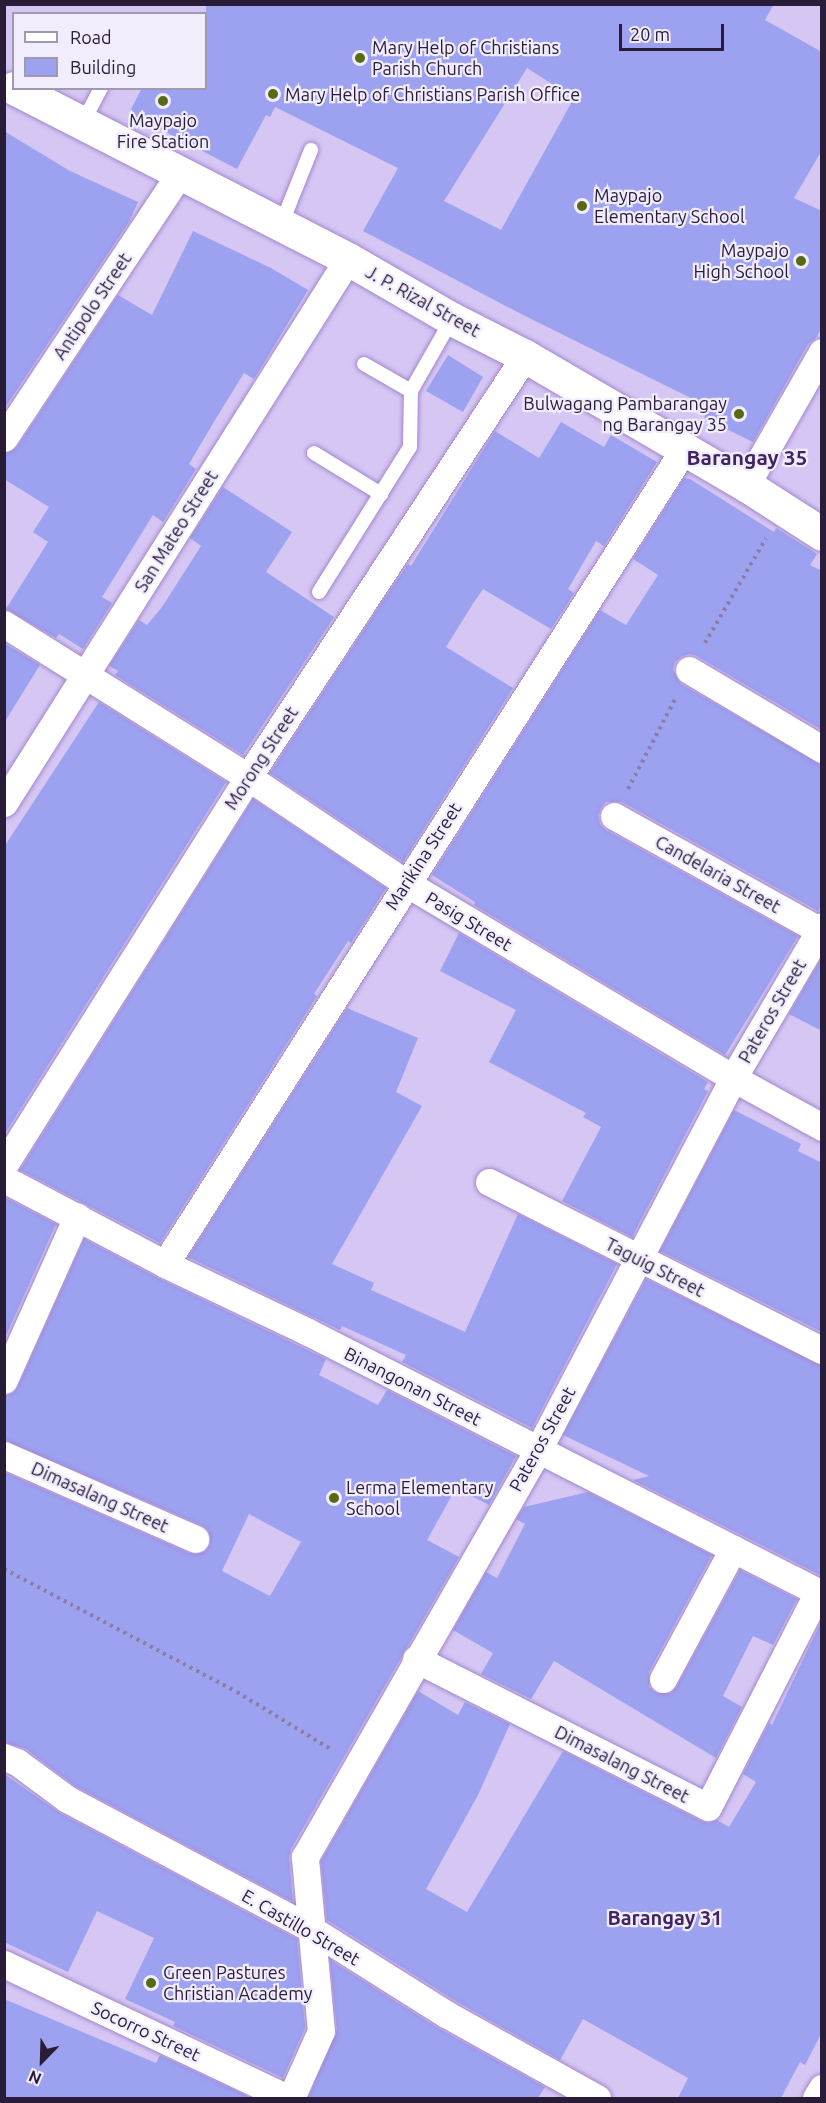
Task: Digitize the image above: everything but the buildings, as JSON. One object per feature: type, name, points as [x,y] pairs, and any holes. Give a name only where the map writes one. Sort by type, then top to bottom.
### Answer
[{"type":"street","name":"J. P. Rizal Street","points":[[9,89],[348,259],[453,319],[525,356],[746,485],[822,534]]},
{"type":"street","name":"Antipolo Street","points":[[4,438],[180,173]]},
{"type":"street","name":"San Mateo Street","points":[[4,803],[348,259]]},
{"type":"street","points":[[746,485],[822,352]]},
{"type":"street","name":"Morong Street","points":[[4,1165],[248,777],[525,356]]},
{"type":"street","name":"Marikina Street","points":[[165,1264],[405,883],[684,449]]},
{"type":"street","name":"Pasig Street","points":[[4,624],[248,777],[405,883],[733,1078],[822,1127]]},
{"type":"street","points":[[689,670],[822,748]]},
{"type":"street","name":"Candelaria Street","points":[[614,816],[821,929]]},
{"type":"street","name":"Pateros Street","points":[[290,2098],[321,2031],[305,1857],[416,1659],[538,1450],[733,1078],[821,929]]},
{"type":"street","name":"Binangonan Street","points":[[4,1179],[165,1264],[306,1331],[820,1593]]},
{"type":"street","name":"Taguig Street","points":[[489,1182],[822,1350]]},
{"type":"street","points":[[4,1380],[78,1217]]},
{"type":"street","name":"Dimasalang Street","points":[[4,1455],[195,1539]]},
{"type":"street","points":[[663,1679],[733,1549]]},
{"type":"street","name":"Dimasalang Street","points":[[416,1659],[708,1808],[820,1593]]},
{"type":"street","name":"E. Castillo Street","points":[[4,1757],[17,1762],[67,1799],[311,1929],[446,2014],[597,2098]]},
{"type":"street","name":"Socorro Street","points":[[4,1964],[290,2098]]},
{"type":"street","points":[[816,2098],[822,2088]]},
{"type":"lane","points":[[82,124],[100,90]]},
{"type":"lane","points":[[281,225],[311,150]]},
{"type":"lane","points":[[320,592],[410,447],[411,391],[453,319]]},
{"type":"lane","points":[[364,364],[411,391]]},
{"type":"lane","points":[[314,453],[381,494]]},
{"type":"path","points":[[4,1569],[237,1692],[356,1764]]},
{"type":"place","name":"Mary Help of Christians Parish Church","points":[[360,58]]},
{"type":"place","name":"Mary Help of Christians Parish Office","points":[[273,94]]},
{"type":"place","name":"Maypajo Fire Station","points":[[163,101]]},
{"type":"place","name":"Maypajo Elementary School","points":[[582,206]]},
{"type":"place","name":"Maypajo High School","points":[[801,261]]},
{"type":"place","name":"Bulwagang Pambarangay ng Barangay 35","points":[[739,414]]},
{"type":"place","name":"Lerma Elementary School","points":[[334,1498]]},
{"type":"place","name":"Green Pastures Christian Academy","points":[[151,1983]]},
{"type":"district","name":"Barangay 35","points":[[747,457]]},
{"type":"district","name":"Barangay 31","points":[[665,1917]]}]
